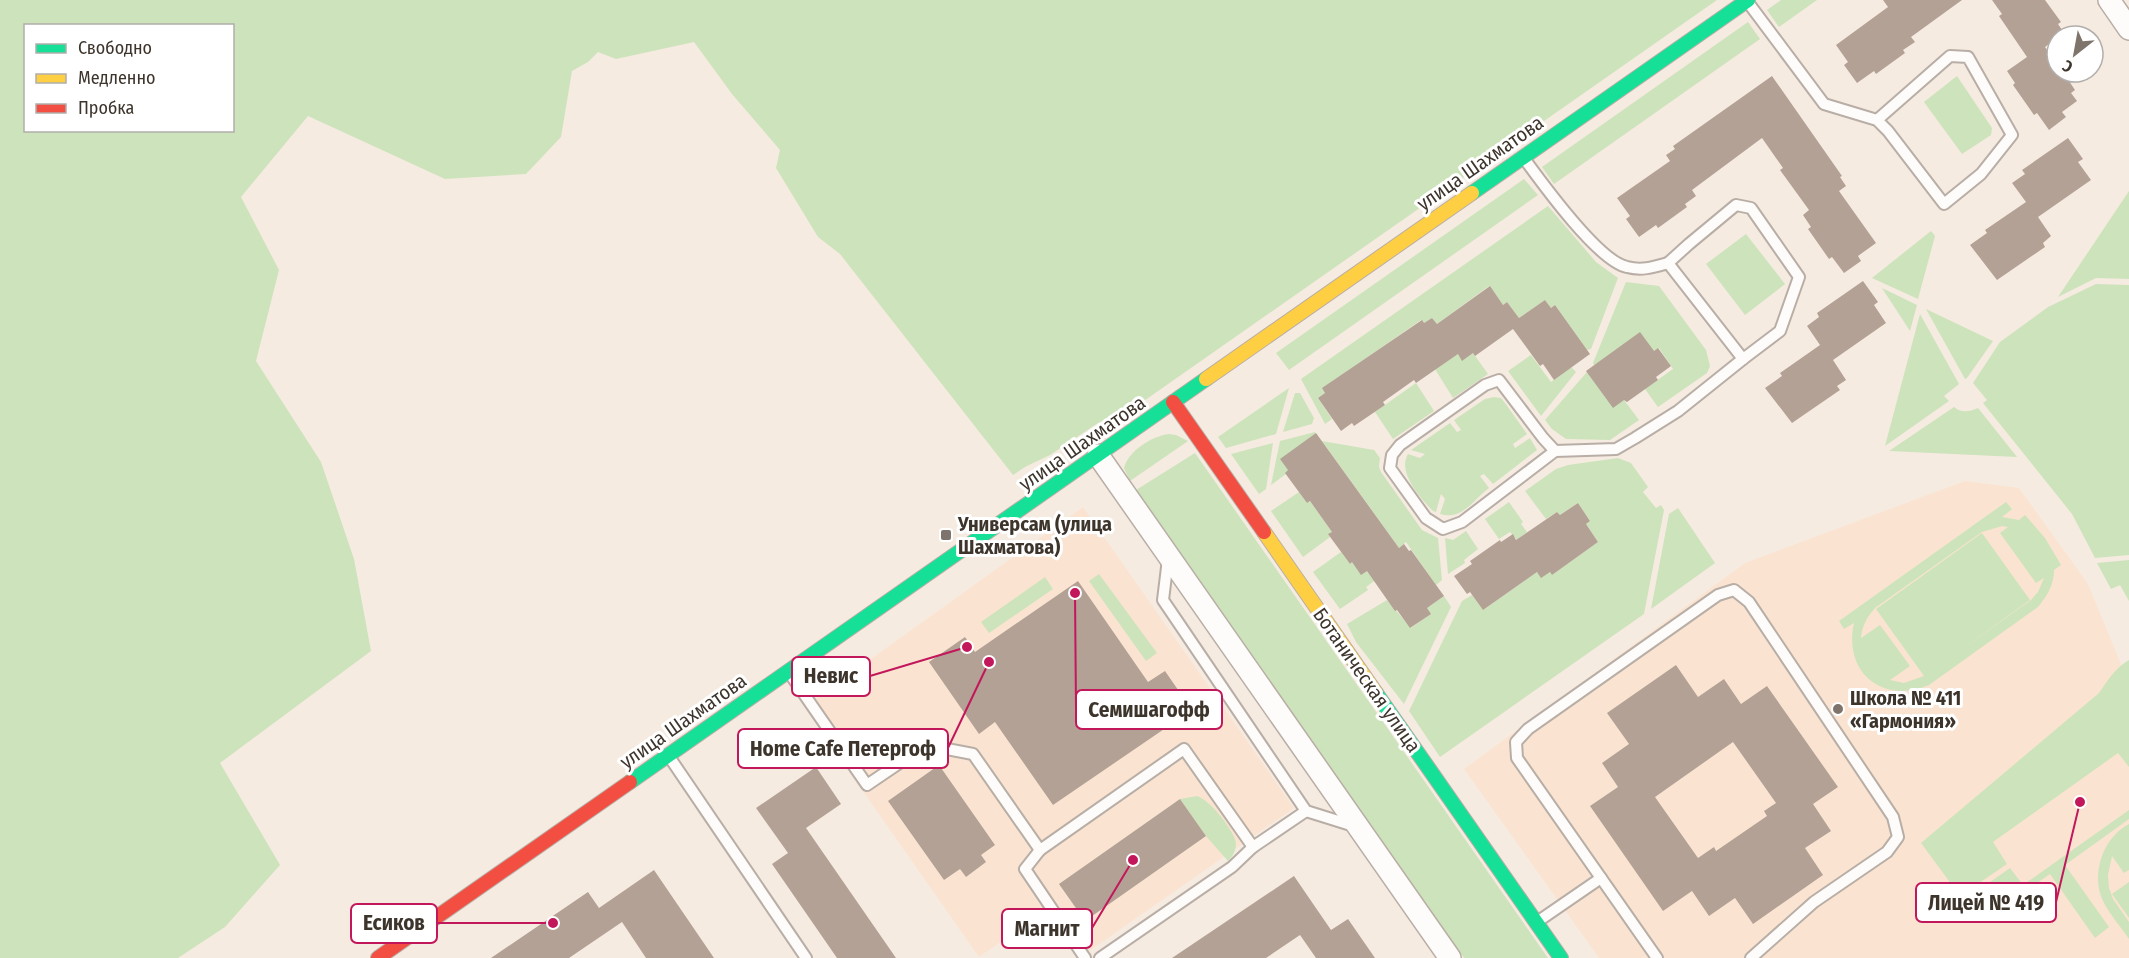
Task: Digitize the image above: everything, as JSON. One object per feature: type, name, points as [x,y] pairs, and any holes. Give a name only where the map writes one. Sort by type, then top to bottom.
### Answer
[{"type":"street","points":[[2109,0],[2129,29]]},
{"type":"street","name":"улица Шахматова","points":[[378,958],[1748,1]]},
{"type":"street","name":"Ботаническая улица","points":[[1173,402],[1561,958]]},
{"type":"street","points":[[1098,455],[1450,958]]},
{"type":"lane","points":[[1748,1],[1824,104],[1877,120],[1944,204],[1981,174],[2012,135],[1968,57],[1950,56],[1877,120]]},
{"type":"lane","points":[[1522,157],[1550,195],[1603,254],[1625,267],[1647,270],[1668,263],[1736,205],[1751,208],[1799,277],[1780,331],[1678,411],[1616,449],[1555,452],[1462,522],[1443,529],[1426,519],[1390,468],[1392,455],[1400,445],[1485,385],[1499,380],[1555,452]]},
{"type":"lane","points":[[1668,263],[1743,359]]},
{"type":"lane","points":[[1168,555],[1163,600],[1306,811],[1358,828]]},
{"type":"lane","points":[[1657,958],[1517,758],[1516,742],[1528,729],[1718,595],[1734,590],[1749,602],[1893,817],[1898,837],[1887,852],[1814,902],[1751,958]]},
{"type":"lane","points":[[788,671],[867,785],[926,745],[973,754],[1040,850]]},
{"type":"lane","points":[[1085,958],[1025,869],[1040,850],[1184,749],[1253,847]]},
{"type":"lane","points":[[668,756],[806,958]]},
{"type":"lane","points":[[1100,958],[1232,867],[1253,847],[1306,811]]},
{"type":"lane","points":[[1537,923],[1601,878]]},
{"type":"shaded area","name":"Школа № 411 «Гармония»","points":[[1965,481],[2019,488],[2088,584],[2129,684],[2129,958],[1599,958],[1464,769],[1745,563]]},
{"type":"shaded area","points":[[1083,507],[1294,808],[1085,954],[1052,906],[979,957],[804,707]]},
{"type":"green space","points":[[0,0],[1717,0],[1131,410],[1098,423],[1050,455],[1013,475],[840,254],[818,237],[776,168],[780,150],[732,94],[694,42],[616,59],[598,52],[588,62],[572,71],[561,137],[526,174],[445,179],[308,116],[241,197],[279,270],[256,361],[321,462],[354,559],[371,651],[220,763],[280,865],[225,927],[178,958],[0,958]]},
{"type":"green space","points":[[1781,0],[1817,0],[1779,27],[1767,10]]},
{"type":"green space","points":[[1748,22],[1760,39],[1554,184],[1542,167]]},
{"type":"green space","points":[[1957,76],[1992,128],[1991,135],[1962,154],[1924,102]]},
{"type":"green space","points":[[1524,179],[1538,195],[1289,370],[1276,353]]},
{"type":"green space","points":[[2129,191],[2129,279],[2096,278],[2058,297]]},
{"type":"green space","points":[[1548,206],[1596,262],[1618,278],[1591,349],[1587,350],[1555,305],[1551,308],[1545,300],[1519,318],[1507,302],[1503,305],[1489,286],[1437,324],[1432,318],[1424,323],[1421,320],[1323,388],[1325,393],[1318,398],[1332,419],[1325,424],[1301,379]]},
{"type":"green space","points":[[1931,231],[1935,236],[1918,299],[1872,278]]},
{"type":"green space","points":[[1746,234],[1785,284],[1745,315],[1706,264]]},
{"type":"green space","points":[[1626,282],[1659,286],[1706,350],[1710,366],[1707,373],[1658,407],[1645,389],[1673,369],[1659,348],[1594,365],[1593,363]]},
{"type":"green space","points":[[2096,284],[2129,285],[2129,555],[2095,558],[2072,514],[1983,403],[1987,400],[1973,383],[2000,342],[2048,307]]},
{"type":"green space","points":[[1882,288],[1917,305],[1910,331]]},
{"type":"green space","points":[[1926,309],[1993,341],[1967,378],[1965,379]]},
{"type":"green space","points":[[1920,314],[1959,384],[1944,396],[1949,401],[1885,446]]},
{"type":"green space","points":[[1473,353],[1488,374],[1453,398],[1435,369],[1458,354],[1463,360]]},
{"type":"green space","points":[[1531,355],[1551,382],[1571,367],[1576,372],[1541,416],[1508,371]]},
{"type":"green space","points":[[1587,372],[1624,400],[1639,420],[1610,440],[1566,439],[1552,429],[1545,420]]},
{"type":"green space","points":[[1416,383],[1434,411],[1393,439],[1375,412]]},
{"type":"green space","points":[[1289,388],[1276,434],[1226,448],[1218,437]]},
{"type":"green space","points":[[1295,393],[1300,393],[1314,418],[1312,424],[1283,432]]},
{"type":"green space","points":[[1501,398],[1527,434],[1513,444],[1515,448],[1530,438],[1537,450],[1493,484],[1484,474],[1480,476],[1489,488],[1461,512],[1440,514],[1445,499],[1441,494],[1436,512],[1433,511],[1416,492],[1408,477],[1405,461],[1408,454],[1420,458],[1425,454],[1411,450],[1450,423],[1457,432],[1461,430],[1454,420],[1485,399]]},
{"type":"green space","points":[[1954,407],[1965,411],[1978,408],[2017,457],[1889,451]]},
{"type":"green space","points":[[1315,432],[1316,434],[1286,474],[1271,485],[1280,441]]},
{"type":"green space","points":[[1169,434],[1188,441],[1130,481],[1124,468],[1130,456],[1148,441]]},
{"type":"green space","points":[[1322,441],[1374,450],[1380,458],[1381,472],[1422,530],[1438,538],[1442,580],[1436,585],[1406,542],[1399,548]]},
{"type":"green space","points":[[1273,443],[1266,489],[1259,494],[1231,454]]},
{"type":"green space","points":[[1195,453],[1548,958],[1464,958],[1136,490]]},
{"type":"green space","points":[[1618,458],[1631,463],[1648,487],[1643,492],[1656,508],[1661,505],[1664,510],[1644,614],[1440,757],[1409,711],[1462,601],[1472,595],[1483,610],[1537,572],[1550,572],[1552,575],[1598,542],[1586,524],[1590,521],[1578,503],[1560,515],[1557,512],[1546,519],[1525,491],[1556,469],[1568,465]]},
{"type":"green space","points":[[1299,492],[1307,503],[1310,501],[1332,532],[1329,534],[1330,537],[1303,557],[1271,511]]},
{"type":"green space","points":[[1509,502],[1527,532],[1517,540],[1510,532],[1499,539],[1485,519]]},
{"type":"green space","points":[[2006,502],[2012,509],[2002,517],[2019,520],[2025,515],[2045,538],[2061,565],[2054,570],[2053,581],[2038,607],[1929,685],[1912,690],[1896,691],[1870,680],[1854,656],[1852,641],[1854,623],[1844,629],[1839,621]],"holes":[[[2002,526],[2008,527],[2000,533],[2036,583],[2044,578],[2038,592],[2031,600],[1958,652],[2030,600],[1982,533],[1876,609],[1924,676],[1904,683],[1890,680],[1910,666],[1880,625],[1861,638],[1867,618],[1872,611],[1982,532]]]},
{"type":"green space","points":[[1678,508],[1715,563],[1651,609],[1669,514]]},
{"type":"green space","points":[[1466,531],[1478,549],[1464,560],[1465,563],[1448,574],[1445,538],[1453,540]]},
{"type":"green space","points":[[1341,552],[1350,564],[1352,562],[1370,568],[1377,579],[1366,587],[1368,590],[1340,609],[1313,572]]},
{"type":"green space","points":[[2129,560],[2129,601],[2120,585],[2111,589],[2097,563]]},
{"type":"green space","points":[[1099,574],[1157,653],[1146,661],[1089,581]]},
{"type":"green space","points":[[1045,577],[1053,589],[989,633],[981,622]]},
{"type":"green space","points":[[1444,596],[1451,607],[1404,704],[1356,642],[1347,624],[1387,600],[1411,628],[1430,614],[1427,608]]},
{"type":"green space","points":[[2129,660],[2129,767],[2118,753],[1993,842],[2007,864],[1960,896],[1921,843],[2099,693],[2116,671]]},
{"type":"green space","points":[[1197,796],[1214,809],[1235,838],[1235,849],[1228,861],[1206,836],[1180,799]]},
{"type":"green space","points":[[2129,810],[2129,819],[2065,865],[2109,927],[2095,938],[2050,874],[1982,921],[1980,919],[1977,921],[1963,901],[2010,868],[2023,885]]},
{"type":"green space","points":[[2129,824],[2129,870],[2124,873],[2112,856],[2108,875],[2113,899],[2129,922],[2129,939],[2104,903],[2098,881],[2101,859],[2106,848],[2112,838]]},
{"type":"green space","points":[[2129,882],[2129,918],[2112,894]]},
{"type":"building","points":[[1883,0],[1962,0],[1911,37],[1915,42],[1903,50],[1905,53],[1876,74],[1874,71],[1857,83],[1844,65],[1848,62],[1836,45],[1888,7]]},
{"type":"building","points":[[1992,0],[2045,0],[2061,22],[2045,24],[2045,84],[2071,84],[2075,90],[2071,93],[2077,101],[2062,112],[2066,117],[2049,130],[2037,113],[2034,115],[2013,85],[2015,83],[2007,71],[2027,57],[1999,16],[2002,14]]},
{"type":"building","points":[[1772,76],[1842,176],[1840,177],[1846,186],[1839,191],[1876,243],[1858,256],[1861,261],[1844,273],[1832,257],[1829,259],[1808,229],[1811,227],[1803,215],[1809,210],[1780,170],[1783,168],[1762,138],[1692,190],[1696,196],[1685,204],[1687,207],[1658,228],[1656,225],[1639,237],[1626,219],[1630,216],[1617,198],[1670,161],[1666,155],[1675,149],[1673,146]]},
{"type":"building","points":[[2068,138],[2083,159],[2078,162],[2091,180],[2038,217],[2051,236],[2043,243],[2045,247],[1997,280],[1970,245],[1987,233],[1985,230],[2026,202],[2012,183],[2025,174],[2022,170]]},
{"type":"building","points":[[1863,281],[1878,302],[1874,305],[1886,323],[1833,360],[1846,380],[1837,386],[1840,390],[1792,423],[1765,388],[1782,376],[1780,373],[1820,345],[1807,326],[1819,317],[1817,313]]},
{"type":"building","points":[[1490,286],[1503,305],[1507,302],[1519,318],[1545,300],[1551,308],[1555,305],[1590,354],[1554,380],[1543,364],[1540,366],[1513,329],[1475,356],[1473,353],[1462,361],[1458,354],[1416,383],[1414,380],[1383,402],[1385,405],[1354,426],[1352,423],[1341,431],[1318,398],[1325,393],[1322,388],[1422,320],[1424,323],[1432,318],[1437,324]]},
{"type":"building","points":[[1640,332],[1654,351],[1658,348],[1671,366],[1656,377],[1658,380],[1627,402],[1624,400],[1613,408],[1586,371]]},
{"type":"building","points":[[1316,433],[1399,548],[1404,544],[1409,551],[1411,550],[1444,596],[1427,608],[1431,614],[1410,628],[1367,571],[1361,575],[1352,562],[1350,564],[1328,534],[1332,532],[1310,501],[1307,503],[1285,473],[1288,470],[1280,459]]},
{"type":"building","points":[[1578,503],[1590,521],[1586,524],[1598,542],[1552,575],[1550,572],[1541,578],[1537,572],[1483,610],[1454,576],[1472,564],[1470,561],[1500,540],[1501,542],[1513,534],[1516,540],[1557,512],[1560,515]]},
{"type":"building","points":[[1078,581],[1148,682],[1165,671],[1192,710],[1053,805],[995,722],[979,734],[929,662],[965,637],[975,652]]},
{"type":"building","points":[[1676,665],[1698,697],[1724,679],[1741,704],[1767,686],[1838,787],[1813,804],[1831,831],[1805,848],[1823,875],[1753,924],[1735,898],[1709,916],[1692,891],[1663,911],[1590,806],[1618,787],[1602,763],[1629,744],[1607,713]],"holes":[[[1733,742],[1776,803],[1764,811],[1767,816],[1716,851],[1714,847],[1698,858],[1655,797]]]},
{"type":"building","points":[[939,765],[995,845],[981,855],[986,862],[966,877],[960,869],[944,880],[888,801]]},
{"type":"building","points":[[816,767],[841,804],[806,828],[896,958],[837,958],[772,864],[788,853],[756,808]]},
{"type":"building","points":[[1180,799],[1206,836],[1085,921],[1059,884]]},
{"type":"building","points":[[654,870],[714,958],[646,958],[622,922],[569,958],[491,958],[588,892],[599,908]]},
{"type":"building","points":[[1294,876],[1331,930],[1348,919],[1375,958],[1316,958],[1300,935],[1266,958],[1172,958]]},
{"type":"traffic: fast","points":[[1472,193],[1748,0]]},
{"type":"traffic: fast","points":[[630,782],[1206,379]]},
{"type":"traffic: fast","points":[[1376,693],[1561,958]]},
{"type":"traffic: slow","points":[[1206,379],[1472,193]]},
{"type":"traffic: slow","points":[[1264,532],[1376,693]]},
{"type":"traffic: jam","points":[[1173,402],[1264,532]]},
{"type":"traffic: jam","points":[[378,958],[630,782]]},
{"type":"place","name":"Универсам (улица Шахматова)","points":[[946,535]]},
{"type":"place","name":"Семишагофф","points":[[1075,593]]},
{"type":"place","name":"Невис","points":[[967,647]]},
{"type":"place","name":"Home Cafe Петергоф","points":[[989,662]]},
{"type":"place","name":"Школа № 411 «Гармония»","points":[[1838,709]]},
{"type":"place","name":"Лицей № 419","points":[[2080,802]]},
{"type":"place","name":"Магнит","points":[[1133,860]]},
{"type":"place","name":"Есиков","points":[[553,923]]}]
